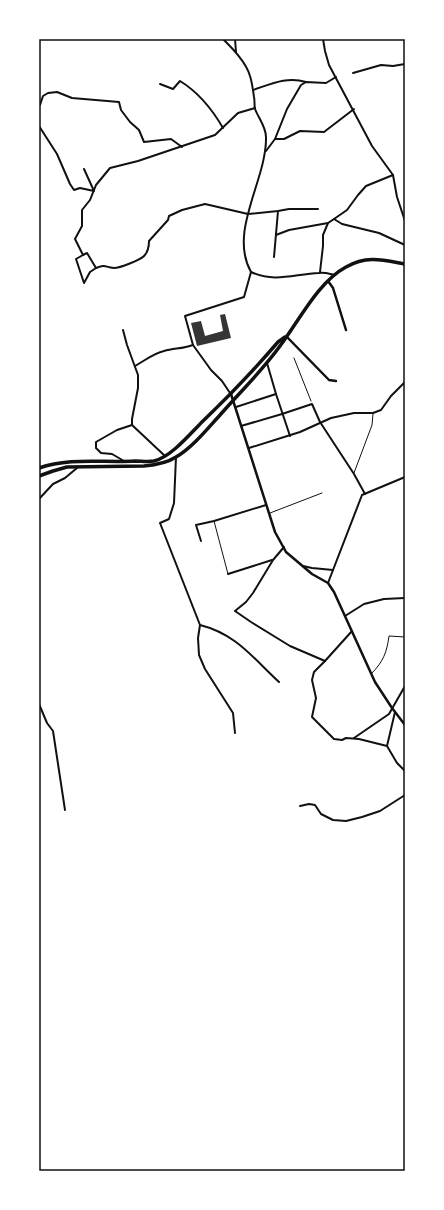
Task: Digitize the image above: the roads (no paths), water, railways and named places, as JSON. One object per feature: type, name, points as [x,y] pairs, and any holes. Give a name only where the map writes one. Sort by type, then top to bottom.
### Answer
[{"type":"main road","points":[[39,476],[67,467],[133,467],[155,465],[176,457],[186,450],[267,363],[328,281],[346,267],[362,261],[378,259],[405,264]]},
{"type":"main road","points":[[39,468],[72,461],[129,462],[154,460],[165,456],[180,444],[231,394],[278,342],[286,337]]},
{"type":"main road","points":[[180,444],[186,450]]},
{"type":"main road","points":[[129,462],[133,467]]},
{"type":"street","points":[[223,39],[236,52],[250,74],[255,108],[262,121],[266,135],[265,152],[248,214],[244,250],[247,264],[251,272],[259,276],[272,278],[320,272],[336,275]]},
{"type":"street","points":[[235,39],[236,52]]},
{"type":"street","points":[[323,39],[329,65],[354,109],[372,146],[392,175],[405,221]]},
{"type":"street","points":[[353,73],[381,66],[405,64]]},
{"type":"street","points":[[253,90],[288,79],[326,83],[336,77]]},
{"type":"street","points":[[160,84],[173,89],[180,81],[190,87],[213,112],[223,128]]},
{"type":"street","points":[[265,152],[274,139],[286,109],[301,85],[306,82]]},
{"type":"street","points":[[40,104],[44,96],[48,93],[57,92],[72,98],[119,102],[121,110],[130,122],[139,130],[144,142],[171,139],[182,147]]},
{"type":"street","points":[[83,254],[75,239],[82,226],[82,210],[90,200],[101,177],[110,168],[138,161],[215,135],[238,113],[255,108]]},
{"type":"street","points":[[274,139],[284,139],[300,131],[324,132],[354,109]]},
{"type":"street","points":[[39,126],[57,154],[74,190],[80,188],[94,191]]},
{"type":"street","points":[[84,169],[94,191]]},
{"type":"street","points":[[276,235],[304,227],[328,223],[347,210],[366,186],[392,175]]},
{"type":"street","points":[[96,268],[87,253],[76,259],[84,283],[90,272],[96,268],[104,265],[115,268],[123,266],[144,256],[148,247],[148,241],[157,230],[168,220],[169,216],[182,210],[205,204],[248,214],[278,211],[289,208],[318,209]]},
{"type":"street","points":[[274,257],[278,211]]},
{"type":"street","points":[[334,219],[342,224],[378,233],[405,245]]},
{"type":"street","points":[[320,272],[323,246],[322,235],[328,223]]},
{"type":"street","points":[[251,272],[244,297],[185,316],[193,345],[210,370],[222,380],[234,400],[275,532],[286,552],[312,574],[328,583],[334,592],[371,673],[392,708],[405,725]]},
{"type":"street","points":[[328,281],[333,288],[346,330]]},
{"type":"street","points":[[124,330],[138,376],[138,388],[132,425],[165,456]]},
{"type":"street","points":[[286,337],[330,380],[336,381]]},
{"type":"street","points":[[135,366],[164,351],[182,349],[193,345]]},
{"type":"street","points":[[267,363],[290,436]]},
{"type":"street","points":[[249,448],[290,436],[331,418],[354,413],[373,413],[381,410],[391,396],[405,382]]},
{"type":"street","points":[[236,407],[276,394]]},
{"type":"street","points":[[241,426],[312,404],[320,422],[354,474],[365,494]]},
{"type":"street","points":[[129,462],[112,454],[101,453],[96,448],[96,442],[117,430],[132,425]]},
{"type":"street","points":[[176,457],[174,503],[169,519],[160,523],[200,625],[198,638],[199,655],[205,669],[233,713],[235,733]]},
{"type":"street","points":[[39,499],[53,484],[65,478],[78,467]]},
{"type":"street","points":[[328,583],[362,495],[405,477]]},
{"type":"street","points":[[201,540],[196,524],[214,521],[266,505]]},
{"type":"street","points":[[284,547],[273,560],[254,593],[235,611],[290,646],[325,661]]},
{"type":"street","points":[[228,574],[273,560]]},
{"type":"street","points":[[300,565],[333,570]]},
{"type":"street","points":[[345,616],[364,604],[384,599],[405,598]]},
{"type":"street","points":[[200,625],[214,629],[234,640],[278,682]]},
{"type":"street","points":[[352,631],[314,672],[312,680],[316,698],[312,717],[334,739],[342,740],[346,738],[387,746]]},
{"type":"street","points":[[353,739],[388,714],[405,686]]},
{"type":"street","points":[[39,704],[47,723],[53,731],[65,810]]},
{"type":"street","points":[[395,712],[387,746],[397,763],[405,771]]},
{"type":"street","points":[[300,806],[309,804],[315,806],[321,814],[333,820],[346,821],[380,811],[405,795]]},
{"type":"lane","points":[[354,474],[372,425],[373,413]]},
{"type":"lane","points":[[269,513],[322,493]]},
{"type":"lane","points":[[214,521],[228,574]]},
{"type":"lane","points":[[371,673],[379,666],[385,656],[389,636],[405,637]]}]
